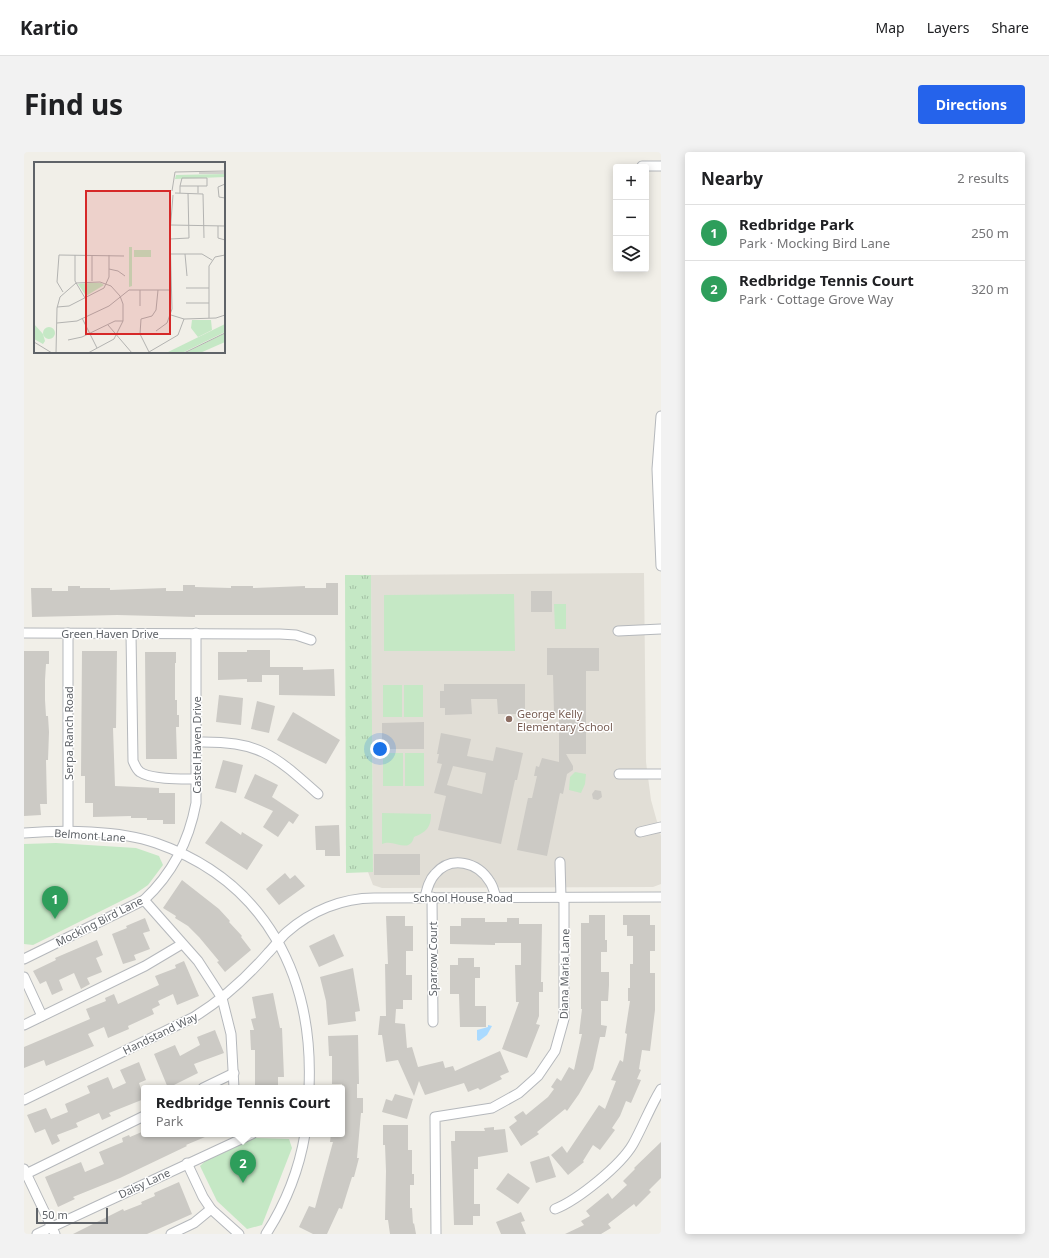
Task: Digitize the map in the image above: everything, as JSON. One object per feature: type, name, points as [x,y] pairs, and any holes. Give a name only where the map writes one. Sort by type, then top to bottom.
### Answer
[{"type":"street","points":[[649,166],[661,166]]},
{"type":"street","points":[[661,416],[657,469],[661,566]]},
{"type":"street","points":[[618,631],[661,629]]},
{"type":"street","name":"Green Haven Drive","points":[[24,633],[280,634],[296,635],[311,640]]},
{"type":"street","name":"Serpa Ranch Road","points":[[68,633],[68,832]]},
{"type":"street","name":"Castel Haven Drive","points":[[179,853],[194,813],[197,779],[196,633]]},
{"type":"street","points":[[131,634],[133,761],[138,771],[146,775],[178,779],[197,779]]},
{"type":"street","points":[[197,742],[234,743],[266,753],[284,764],[318,794]]},
{"type":"street","points":[[619,774],[661,774]]},
{"type":"street","points":[[640,832],[661,827]]},
{"type":"street","name":"Belmont Lane","points":[[24,833],[68,832],[126,837],[156,843],[212,870],[230,884],[258,912],[278,941],[293,973],[304,1008],[308,1040],[309,1085]]},
{"type":"street","name":"Mocking Bird Lane","points":[[24,959],[144,900],[166,877],[179,853]]},
{"type":"street","points":[[428,897],[434,875],[447,865],[466,862],[476,867],[490,882],[496,897]]},
{"type":"street","points":[[560,862],[563,898]]},
{"type":"street","name":"Sparrow Court","points":[[428,897],[433,1022]]},
{"type":"street","name":"School House Road","points":[[278,941],[288,931],[331,905],[345,900],[362,898],[661,897]]},
{"type":"street","name":"Diana Maria Lane","points":[[436,1234],[435,1117],[492,1108],[519,1093],[538,1076],[555,1051],[564,1019],[563,898]]},
{"type":"street","points":[[144,900],[203,966],[222,998],[231,1034],[234,1085]]},
{"type":"street","name":"Handstand Way","points":[[24,1100],[194,1017],[222,998],[268,953],[278,941]]},
{"type":"street","points":[[24,1025],[145,966],[182,944]]},
{"type":"street","points":[[24,978],[42,1016]]},
{"type":"street","points":[[209,1085],[234,1073]]},
{"type":"street","points":[[555,1209],[566,1204],[589,1188],[612,1168],[632,1146],[661,1089]]},
{"type":"street","points":[[54,1230],[25,1172],[141,1117]]},
{"type":"street","name":"Daisy Lane","points":[[37,1234],[54,1230],[186,1163],[243,1137]]},
{"type":"street","points":[[266,1234],[281,1210],[290,1191],[297,1170],[304,1137]]},
{"type":"street","points":[[186,1163],[203,1197],[211,1209],[239,1234]]},
{"type":"street","points":[[172,1234],[194,1223],[211,1209]]},
{"type":"shaded area","name":"George Kelly Elementary School","points":[[644,573],[646,762],[651,800],[661,836],[661,884],[653,887],[382,888],[373,885],[368,872],[373,872],[371,575]]},
{"type":"green space","points":[[345,575],[371,575],[373,872],[346,873]]},
{"type":"green space","points":[[514,594],[515,651],[384,651],[384,595]]},
{"type":"green space","points":[[554,604],[566,604],[566,629],[555,629]]},
{"type":"green space","points":[[383,685],[402,685],[402,717],[383,717]]},
{"type":"green space","points":[[404,685],[423,685],[423,717],[404,717]]},
{"type":"green space","points":[[383,753],[403,753],[403,786],[383,786]]},
{"type":"green space","points":[[405,753],[424,753],[424,786],[405,786]]},
{"type":"green space","points":[[575,772],[586,774],[585,784],[581,793],[569,790],[570,777]]},
{"type":"green space","points":[[382,813],[431,814],[431,819],[427,829],[414,837],[409,845],[405,846],[391,843],[382,844]]},
{"type":"green space","points":[[56,843],[136,848],[159,856],[163,865],[148,885],[135,894],[33,945],[24,944],[24,844]]},
{"type":"green space","points":[[255,1138],[289,1139],[292,1148],[262,1225],[247,1229],[217,1201],[200,1166],[218,1152]]},
{"type":"water","points":[[488,1025],[492,1026],[487,1035],[479,1041],[477,1040],[477,1030],[488,1027]]},
{"type":"building","points":[[326,583],[338,583],[338,615],[195,615],[195,617],[117,615],[32,617],[31,588],[52,588],[52,591],[68,591],[68,586],[80,586],[80,588],[110,588],[110,590],[166,588],[166,591],[183,591],[183,585],[195,585],[195,587],[231,588],[231,586],[253,586],[253,588],[305,586],[305,588],[326,588]]},
{"type":"building","points":[[531,591],[552,591],[552,612],[531,612]]},
{"type":"building","points":[[547,648],[599,648],[599,671],[586,671],[586,754],[566,754],[573,766],[573,770],[567,774],[563,794],[560,793],[547,856],[517,850],[528,798],[532,798],[537,776],[534,776],[536,766],[539,767],[542,758],[559,762],[559,713],[554,713],[553,675],[547,675]]},
{"type":"building","points":[[247,650],[270,650],[270,667],[303,667],[303,670],[334,669],[335,696],[279,695],[279,675],[262,675],[262,682],[247,682],[247,679],[218,680],[218,652],[247,652]]},
{"type":"building","points":[[24,651],[49,651],[49,664],[46,664],[45,700],[49,732],[48,760],[46,760],[47,804],[40,804],[41,815],[24,816]]},
{"type":"building","points":[[82,651],[117,651],[116,728],[113,728],[115,786],[159,788],[159,793],[175,793],[175,824],[163,824],[163,820],[131,818],[131,816],[93,817],[93,803],[85,803],[85,776],[81,776]]},
{"type":"building","points":[[145,652],[176,652],[175,700],[177,700],[177,715],[179,715],[179,727],[176,727],[177,759],[146,759]]},
{"type":"building","points":[[444,684],[525,684],[525,714],[498,714],[497,699],[471,699],[472,714],[445,715],[445,708],[440,708],[440,691],[444,691]]},
{"type":"building","points":[[219,695],[243,698],[241,725],[216,722]]},
{"type":"building","points":[[257,701],[275,706],[269,733],[251,729]]},
{"type":"building","points":[[293,712],[340,740],[326,764],[277,740]]},
{"type":"building","points":[[424,722],[424,749],[382,749],[382,723]]},
{"type":"building","points":[[441,733],[471,739],[467,756],[493,761],[496,747],[523,753],[517,780],[515,780],[501,844],[438,830],[446,796],[434,793],[442,764],[437,763],[439,754],[437,754]],"holes":[[[453,766],[486,773],[482,794],[447,785]]]},
{"type":"building","points":[[223,760],[243,765],[236,793],[215,788]]},
{"type":"building","points":[[255,774],[278,785],[272,797],[299,815],[293,824],[289,821],[278,837],[263,827],[273,811],[244,798]]},
{"type":"building","points":[[595,790],[601,791],[602,797],[598,800],[593,799],[592,794]]},
{"type":"building","points":[[221,821],[241,835],[242,832],[263,845],[247,870],[205,843]]},
{"type":"building","points":[[339,825],[340,856],[325,856],[325,850],[316,850],[315,826]]},
{"type":"building","points":[[374,854],[420,854],[420,875],[374,875]]},
{"type":"building","points":[[285,873],[290,879],[295,875],[305,886],[279,905],[266,889]]},
{"type":"building","points":[[182,880],[219,909],[242,936],[241,937],[251,950],[225,972],[217,962],[219,961],[199,937],[188,926],[175,918],[176,916],[163,908]]},
{"type":"building","points":[[589,915],[605,915],[605,940],[607,940],[607,952],[601,952],[601,972],[609,972],[609,985],[608,1001],[601,1001],[601,1025],[607,1026],[605,1037],[600,1037],[593,1069],[579,1094],[567,1111],[565,1109],[537,1132],[539,1134],[521,1146],[509,1127],[517,1121],[514,1117],[523,1111],[526,1115],[548,1097],[554,1089],[551,1087],[557,1078],[561,1081],[569,1067],[574,1070],[582,1034],[579,1034],[582,1009],[581,923],[589,923]]},
{"type":"building","points":[[623,915],[650,915],[650,925],[655,925],[655,951],[650,951],[650,973],[655,973],[655,1010],[650,1051],[642,1050],[639,1069],[641,1070],[637,1079],[641,1080],[631,1103],[626,1101],[620,1116],[612,1128],[615,1130],[600,1150],[593,1145],[583,1161],[584,1162],[568,1175],[551,1155],[562,1146],[567,1153],[599,1105],[605,1109],[616,1081],[611,1080],[620,1060],[623,1062],[627,1034],[625,1033],[630,1001],[628,1001],[628,988],[630,988],[630,964],[633,964],[633,936],[627,936],[627,925],[623,925]]},
{"type":"building","points":[[386,916],[405,916],[405,926],[413,926],[413,951],[406,951],[406,975],[412,975],[412,1000],[403,1000],[403,1009],[396,1009],[395,1023],[405,1024],[407,1048],[412,1047],[418,1067],[443,1061],[445,1068],[453,1066],[455,1071],[500,1051],[509,1072],[500,1076],[502,1079],[480,1090],[478,1088],[468,1092],[464,1083],[425,1095],[419,1081],[414,1096],[398,1060],[386,1062],[382,1035],[378,1035],[380,1016],[386,1016],[385,964],[388,964]]},
{"type":"building","points":[[145,918],[150,931],[143,933],[150,949],[134,955],[136,960],[123,964],[112,934]]},
{"type":"building","points":[[461,918],[485,918],[485,922],[507,922],[507,918],[519,918],[519,924],[542,924],[541,982],[543,982],[543,992],[539,992],[539,1016],[536,1024],[540,1025],[527,1058],[502,1049],[519,1002],[516,1002],[515,965],[521,965],[521,943],[495,943],[495,945],[450,944],[450,926],[461,926]]},
{"type":"building","points":[[334,934],[344,956],[319,967],[309,946]]},
{"type":"building","points":[[97,940],[103,955],[96,958],[102,972],[87,978],[90,984],[81,989],[74,973],[59,980],[63,990],[52,995],[46,981],[40,984],[33,971],[56,960],[55,958]]},
{"type":"building","points":[[458,958],[474,958],[474,967],[480,967],[480,978],[475,978],[475,1006],[486,1006],[486,1027],[460,1027],[459,994],[450,994],[450,965],[458,965]]},
{"type":"building","points":[[184,961],[199,996],[177,1005],[173,994],[158,1001],[160,1005],[152,1009],[154,1014],[128,1026],[129,1029],[108,1038],[104,1027],[88,1034],[94,1046],[46,1066],[44,1060],[24,1068],[24,1047],[90,1019],[86,1009],[106,1001],[105,998],[114,994],[118,1004],[159,985],[155,976],[176,968],[175,965]]},
{"type":"building","points":[[353,968],[360,1011],[355,1012],[356,1021],[328,1025],[326,1001],[320,977]]},
{"type":"building","points":[[273,993],[280,1028],[282,1028],[284,1077],[278,1077],[278,1085],[255,1085],[255,1050],[251,1050],[250,1030],[254,1030],[251,1019],[256,1018],[252,997]]},
{"type":"building","points":[[215,1030],[224,1053],[194,1064],[198,1073],[174,1085],[167,1085],[154,1054],[175,1045],[180,1056],[200,1045],[197,1037]]},
{"type":"building","points":[[358,1035],[359,1084],[357,1084],[357,1098],[363,1098],[363,1113],[361,1113],[357,1158],[359,1158],[354,1177],[352,1177],[342,1209],[339,1208],[327,1234],[313,1234],[299,1227],[309,1206],[315,1208],[333,1142],[330,1142],[331,1137],[345,1137],[345,1085],[332,1084],[332,1056],[329,1056],[328,1036]]},
{"type":"building","points":[[139,1062],[146,1080],[139,1083],[141,1089],[141,1100],[109,1113],[111,1116],[102,1120],[99,1113],[76,1123],[78,1127],[57,1135],[60,1141],[52,1145],[45,1129],[35,1133],[27,1115],[46,1108],[51,1119],[68,1112],[65,1104],[90,1093],[87,1086],[108,1077],[113,1089],[126,1083],[120,1070]]},
{"type":"building","points":[[395,1094],[413,1099],[407,1119],[382,1112],[386,1099],[392,1101]]},
{"type":"building","points":[[383,1125],[408,1125],[408,1150],[412,1150],[412,1174],[414,1174],[414,1185],[410,1185],[410,1208],[412,1208],[413,1224],[414,1223],[416,1234],[390,1234],[388,1220],[385,1220],[386,1171],[385,1145],[383,1145]]},
{"type":"building","points":[[494,1127],[494,1130],[505,1129],[508,1152],[478,1157],[478,1169],[474,1169],[474,1204],[480,1204],[480,1216],[473,1216],[473,1225],[454,1225],[451,1141],[455,1141],[455,1131],[485,1131],[484,1128]]},
{"type":"building","points":[[141,1132],[141,1137],[205,1137],[120,1178],[73,1197],[75,1199],[58,1207],[45,1177],[81,1162],[85,1172],[104,1164],[99,1152],[123,1142],[122,1138],[129,1135],[130,1137]]},
{"type":"building","points":[[661,1142],[661,1178],[649,1190],[651,1192],[636,1207],[634,1204],[608,1224],[611,1228],[601,1234],[565,1234],[584,1225],[581,1221],[590,1216],[586,1211],[608,1193],[612,1199],[627,1185],[623,1181]]},
{"type":"building","points":[[549,1156],[556,1177],[536,1183],[530,1162]]},
{"type":"building","points":[[508,1173],[530,1188],[518,1204],[496,1189]]},
{"type":"building","points":[[179,1182],[192,1214],[147,1234],[73,1234],[123,1209],[124,1211],[142,1204],[141,1202],[155,1196],[154,1193]]},
{"type":"building","points":[[521,1212],[525,1221],[521,1222],[526,1234],[501,1234],[496,1222]]},
{"type":"place","name":"George Kelly Elementary School","points":[[509,719]]},
{"type":"place","name":"Redbridge Park","points":[[55,919]]},
{"type":"place","name":"Redbridge Tennis Court","points":[[243,1183]]}]
